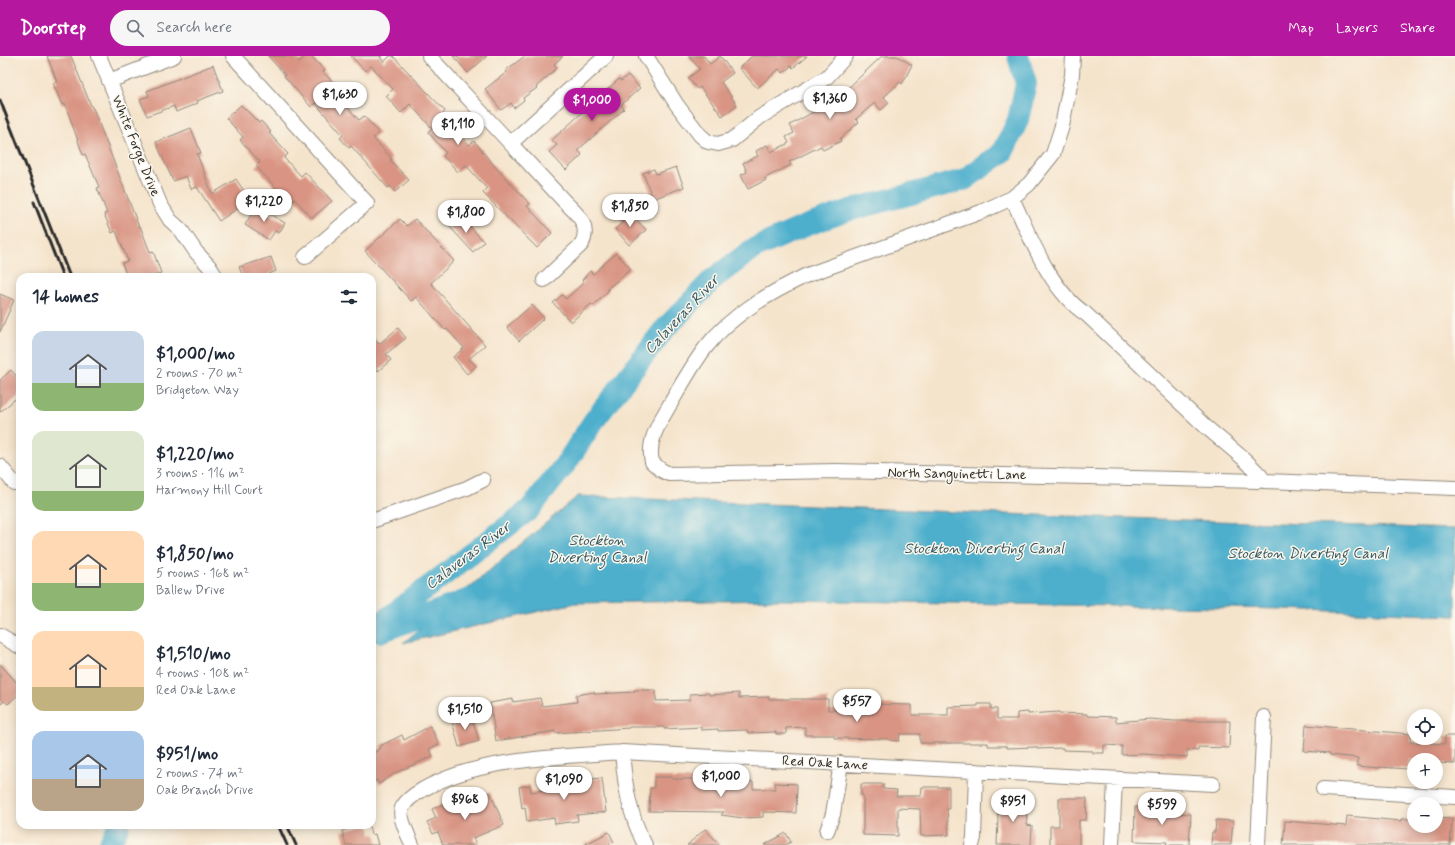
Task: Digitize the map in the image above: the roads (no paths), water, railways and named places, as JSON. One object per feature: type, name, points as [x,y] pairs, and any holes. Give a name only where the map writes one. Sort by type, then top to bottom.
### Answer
[{"type":"street","name":"White Forge Drive","points":[[99,56],[160,204],[170,220],[181,230],[196,252],[213,273]]},
{"type":"street","points":[[109,81],[174,56]]},
{"type":"street","points":[[233,56],[367,203],[305,257]]},
{"type":"street","points":[[430,56],[564,201],[578,214],[582,221],[585,229],[585,237],[582,244],[544,280]]},
{"type":"street","points":[[511,143],[606,56]]},
{"type":"street","points":[[646,56],[678,105],[700,135],[708,142],[718,144],[732,140],[760,116],[827,77],[846,56]]},
{"type":"street","points":[[1073,56],[1072,75],[1062,126],[1053,154],[1029,184],[1012,198],[1036,250],[1057,287],[1068,300],[1086,314],[1206,427],[1244,459],[1263,480]]},
{"type":"street","name":"North Sanguinetti Lane","points":[[1012,198],[981,212],[807,275],[758,302],[740,315],[724,328],[707,346],[692,366],[660,421],[652,440],[650,454],[652,462],[661,470],[669,474],[837,472],[1263,480],[1455,488]]},
{"type":"street","points":[[0,466],[14,482]]},
{"type":"street","points":[[376,520],[467,488],[484,480]]},
{"type":"street","points":[[0,635],[16,645]]},
{"type":"street","points":[[1258,845],[1264,717]]},
{"type":"street","points":[[622,752],[624,783],[629,806],[638,832],[645,845]]},
{"type":"street","name":"Red Oak Lane","points":[[412,845],[400,814],[402,808],[408,800],[433,784],[474,770],[542,758],[622,752],[1212,784]]},
{"type":"street","points":[[827,831],[833,814],[841,763]]},
{"type":"street","points":[[972,845],[974,838],[976,771]]},
{"type":"street","points":[[1112,845],[1116,779]]},
{"type":"street","points":[[1323,790],[1455,797]]},
{"type":"water","name":"Stockton Diverting Canal","points":[[578,496],[977,513],[1455,529],[1455,616],[1283,609],[783,600],[575,603],[403,643]]},
{"type":"waterway","name":"Calaveras River","points":[[376,627],[530,509],[567,462],[593,422],[662,332],[713,279],[753,249],[805,226],[850,210],[964,180],[1003,152],[1018,120],[1026,84],[1018,56]]},
{"type":"waterway","name":"Calaveras River","points":[[380,632],[472,598]]},
{"type":"waterway","name":"Calaveras River","points":[[109,845],[117,829]]},
{"type":"railway","points":[[0,100],[68,273]]},
{"type":"railway","points":[[34,202],[61,273]]},
{"type":"railway","points":[[280,829],[287,845]]},
{"type":"railway","points":[[289,829],[296,845]]}]
